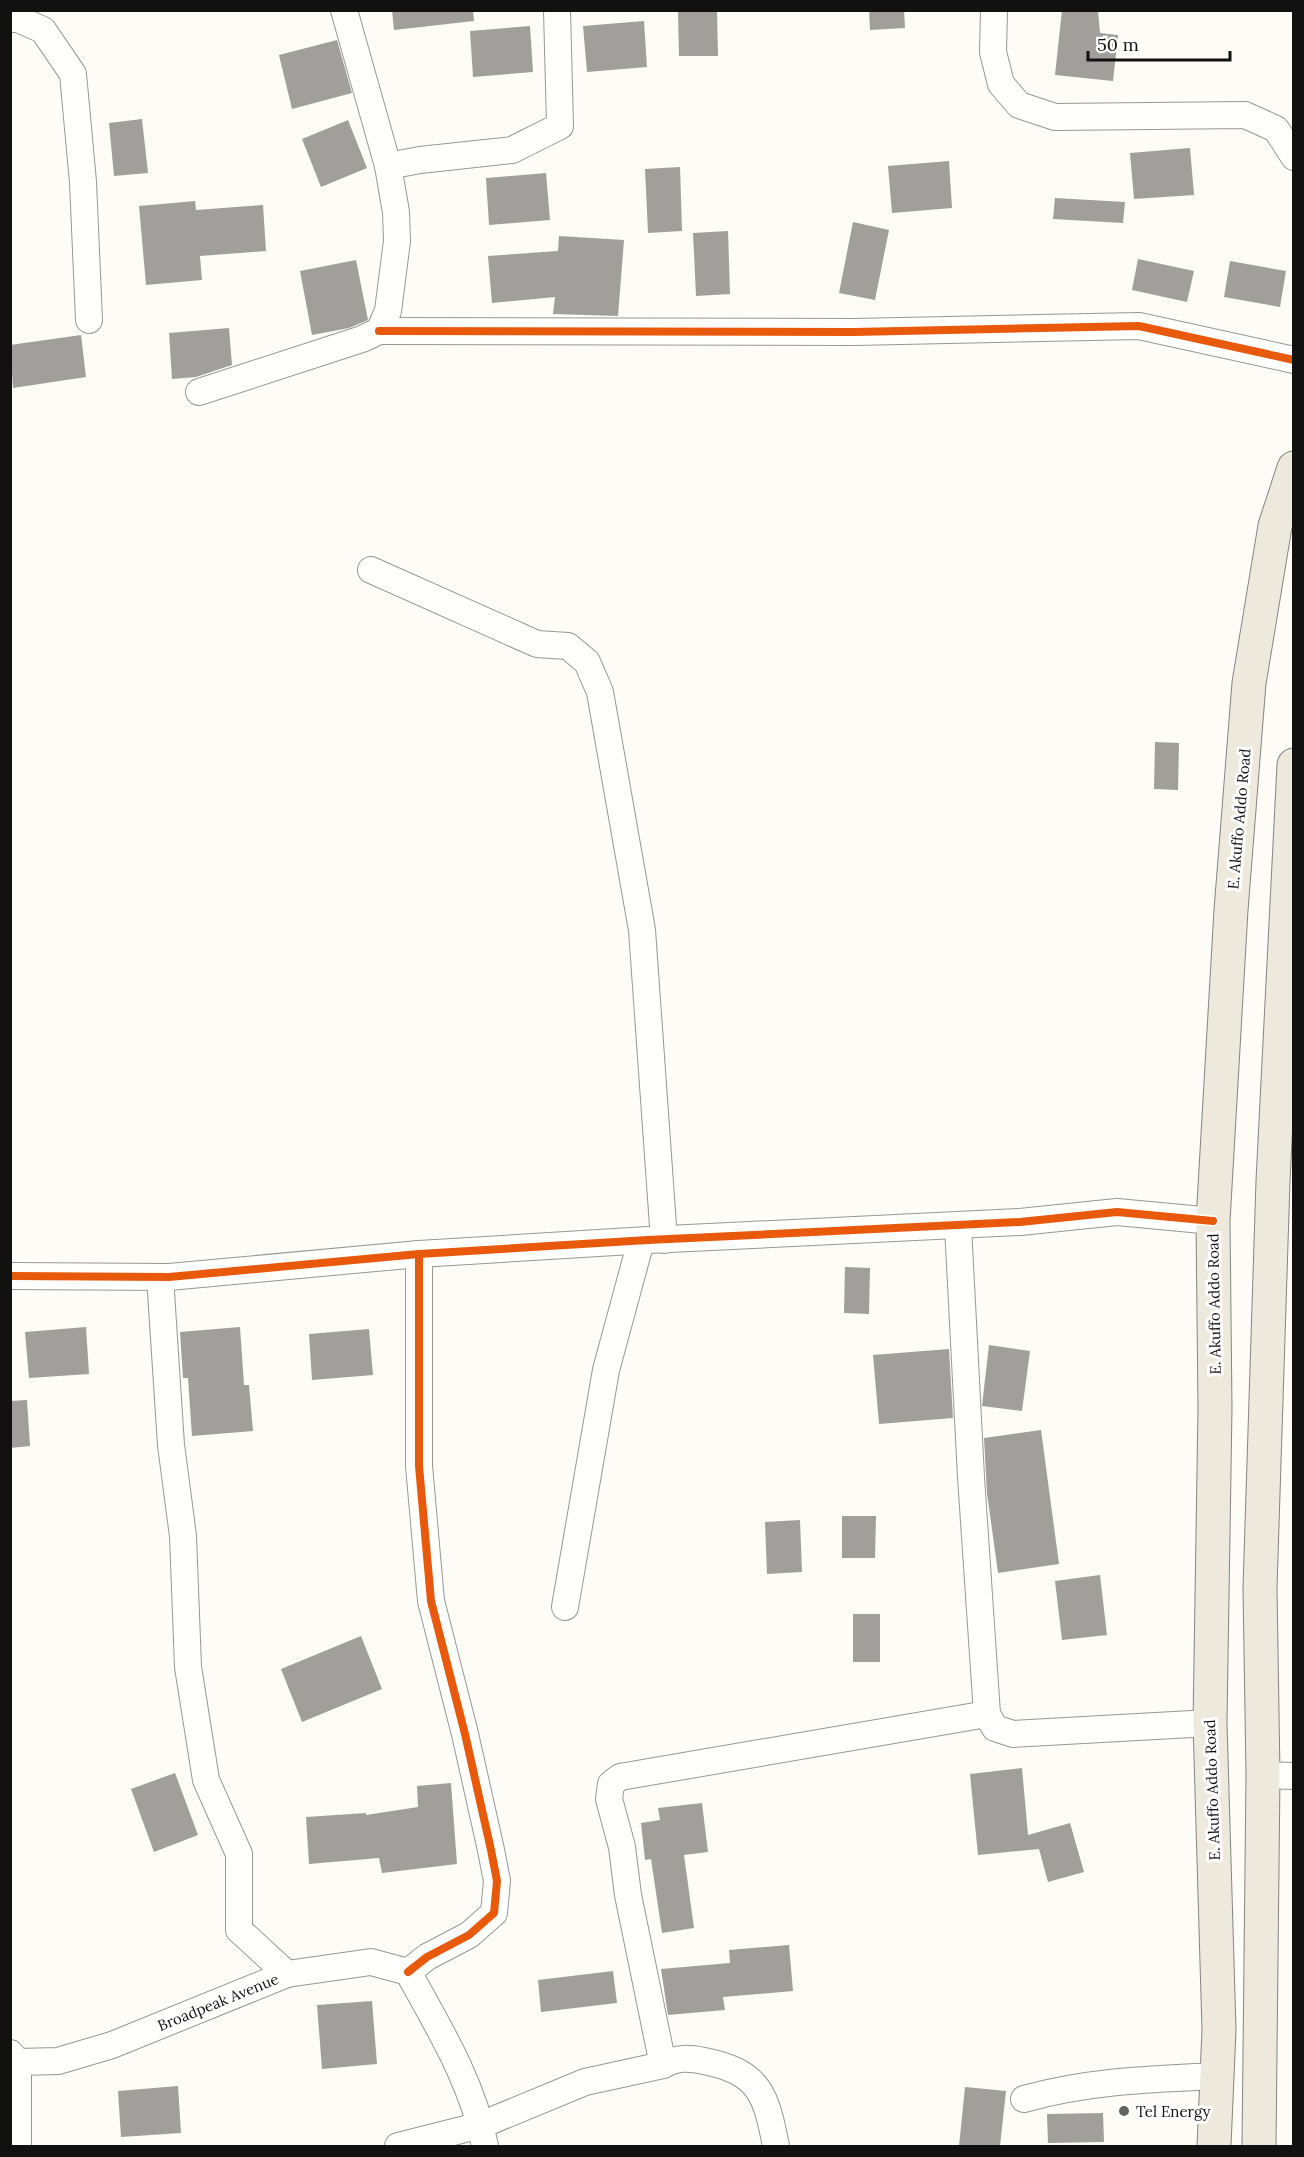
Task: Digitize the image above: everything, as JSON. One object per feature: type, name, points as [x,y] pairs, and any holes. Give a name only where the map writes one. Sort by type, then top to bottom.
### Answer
[{"type":"main road","name":"E. Akuffo Addo Road","points":[[1214,2146],[1219,2030],[1210,1723],[1215,1408],[1213,1221],[1231,910],[1249,683],[1275,526],[1293,468]]},
{"type":"main road","points":[[1258,2146],[1278,1775],[1260,1588],[1283,1182],[1293,765]]},
{"type":"street","points":[[344,10],[388,166],[396,212],[397,241],[387,311],[380,331]]},
{"type":"street","points":[[388,166],[420,160],[512,150],[560,126],[557,10]]},
{"type":"street","points":[[994,10],[993,52],[1001,84],[1019,105],[1055,117],[1245,115],[1276,129],[1293,157]]},
{"type":"street","points":[[10,19],[18,19],[43,30],[73,74],[83,182],[88,320]]},
{"type":"street","points":[[199,392],[362,339],[380,331],[854,332],[1139,326],[1293,360]]},
{"type":"street","points":[[371,570],[537,644],[568,646],[587,662],[600,692],[642,930],[653,1240],[606,1370],[565,1607]]},
{"type":"street","points":[[10,1276],[159,1277],[419,1254],[653,1240],[958,1226],[1117,1212],[1213,1221]]},
{"type":"street","points":[[958,1226],[971,1477],[987,1714],[995,1728],[1013,1734],[1210,1723]]},
{"type":"street","points":[[419,1254],[419,1466],[431,1601],[465,1734],[497,1881],[494,1913],[469,1935],[427,1957],[408,1972],[451,2048],[483,2136]]},
{"type":"street","points":[[159,1277],[171,1445],[183,1536],[188,1667],[200,1750],[206,1780],[239,1854],[239,1930],[287,1974]]},
{"type":"street","points":[[663,2065],[628,1895],[622,1847],[609,1799],[611,1784],[620,1776],[987,1714]]},
{"type":"street","name":"Broadpeak Avenue","points":[[14,2057],[57,2061],[112,2045],[287,1974],[371,1962],[408,1972]]},
{"type":"street","points":[[14,2057],[18,2146]]},
{"type":"street","points":[[398,2146],[483,2136],[585,2082],[663,2065],[673,2059],[692,2059],[720,2064],[743,2073],[760,2091],[771,2121],[776,2146]]},
{"type":"street","points":[[1024,2099],[1071,2088],[1135,2080],[1217,2076]]},
{"type":"building","points":[[392,10],[473,10],[474,21],[394,30]]},
{"type":"building","points":[[678,10],[717,10],[718,56],[679,56]]},
{"type":"building","points":[[869,10],[904,10],[905,28],[870,30]]},
{"type":"building","points":[[1062,10],[1098,10],[1100,33],[1118,35],[1113,81],[1055,75]]},
{"type":"building","points":[[644,21],[647,67],[587,72],[583,26]]},
{"type":"building","points":[[530,26],[533,72],[473,77],[470,31]]},
{"type":"building","points":[[337,40],[352,93],[292,109],[279,55]]},
{"type":"building","points":[[142,119],[148,173],[114,176],[109,123]]},
{"type":"building","points":[[348,120],[367,168],[321,187],[302,139]]},
{"type":"building","points":[[1190,148],[1194,195],[1134,199],[1130,153]]},
{"type":"building","points":[[949,161],[952,208],[892,213],[888,166]]},
{"type":"building","points":[[680,167],[682,231],[648,233],[645,169]]},
{"type":"building","points":[[546,173],[550,220],[489,225],[486,178]]},
{"type":"building","points":[[1055,198],[1125,202],[1123,223],[1053,219]]},
{"type":"building","points":[[195,201],[196,210],[263,205],[266,251],[200,256],[202,280],[146,285],[139,206]]},
{"type":"building","points":[[853,222],[889,230],[875,300],[839,293]]},
{"type":"building","points":[[728,231],[730,294],[696,296],[693,233]]},
{"type":"building","points":[[559,236],[624,240],[618,316],[553,314],[555,297],[492,303],[488,256],[558,251]]},
{"type":"building","points":[[1138,259],[1194,271],[1187,302],[1132,290]]},
{"type":"building","points":[[356,260],[368,320],[349,328],[312,335],[300,271]]},
{"type":"building","points":[[1230,261],[1286,271],[1280,307],[1224,297]]},
{"type":"building","points":[[229,328],[232,365],[196,377],[172,379],[169,333]]},
{"type":"building","points":[[81,335],[86,377],[13,388],[10,345]]},
{"type":"building","points":[[1155,742],[1179,743],[1178,790],[1154,789]]},
{"type":"building","points":[[845,1267],[870,1268],[869,1314],[844,1313]]},
{"type":"building","points":[[86,1327],[89,1374],[29,1378],[25,1332]]},
{"type":"building","points":[[240,1327],[244,1385],[249,1385],[253,1431],[192,1436],[188,1378],[183,1378],[180,1332]]},
{"type":"building","points":[[369,1329],[373,1375],[312,1380],[309,1334]]},
{"type":"building","points":[[989,1345],[1030,1351],[1022,1411],[982,1406]]},
{"type":"building","points":[[949,1349],[953,1418],[879,1424],[873,1355]]},
{"type":"building","points":[[27,1400],[30,1446],[10,1448],[10,1401]]},
{"type":"building","points":[[1041,1430],[1059,1564],[998,1573],[987,1493],[984,1438]]},
{"type":"building","points":[[842,1516],[876,1516],[875,1558],[842,1558]]},
{"type":"building","points":[[800,1520],[802,1572],[767,1574],[765,1522]]},
{"type":"building","points":[[1100,1575],[1107,1635],[1062,1640],[1055,1581]]},
{"type":"building","points":[[853,1614],[880,1614],[880,1662],[853,1662]]},
{"type":"building","points":[[361,1636],[382,1689],[302,1722],[281,1669]]},
{"type":"building","points":[[1022,1768],[1028,1835],[1070,1823],[1084,1872],[1048,1882],[1039,1849],[978,1855],[970,1774]]},
{"type":"building","points":[[175,1773],[198,1835],[154,1852],[131,1789]]},
{"type":"building","points":[[451,1783],[457,1864],[382,1873],[379,1858],[309,1864],[306,1817],[366,1813],[366,1815],[418,1807],[417,1786]]},
{"type":"building","points":[[702,1803],[708,1852],[684,1855],[694,1928],[662,1933],[651,1859],[645,1860],[641,1823],[660,1820],[658,1808]]},
{"type":"building","points":[[789,1945],[793,1991],[723,1997],[725,2010],[668,2015],[661,1969],[730,1963],[729,1950]]},
{"type":"building","points":[[613,1971],[617,2003],[541,2012],[538,1980]]},
{"type":"building","points":[[372,2001],[377,2064],[322,2069],[317,2005]]},
{"type":"building","points":[[178,2086],[181,2133],[121,2137],[118,2091]]},
{"type":"building","points":[[965,2087],[1006,2091],[1000,2146],[959,2146]]},
{"type":"building","points":[[1103,2113],[1104,2142],[1048,2143],[1047,2114]]},
{"type":"cycle path","points":[[379,331],[854,332],[1139,326],[1294,360]]},
{"type":"cycle path","points":[[10,1276],[169,1277],[419,1254],[648,1240],[1020,1222],[1117,1212],[1213,1221]]},
{"type":"cycle path","points":[[408,1972],[427,1957],[469,1935],[494,1913],[497,1881],[465,1734],[431,1601],[419,1466],[419,1254]]},
{"type":"place","name":"Tel Energy","points":[[1124,2111]]}]
